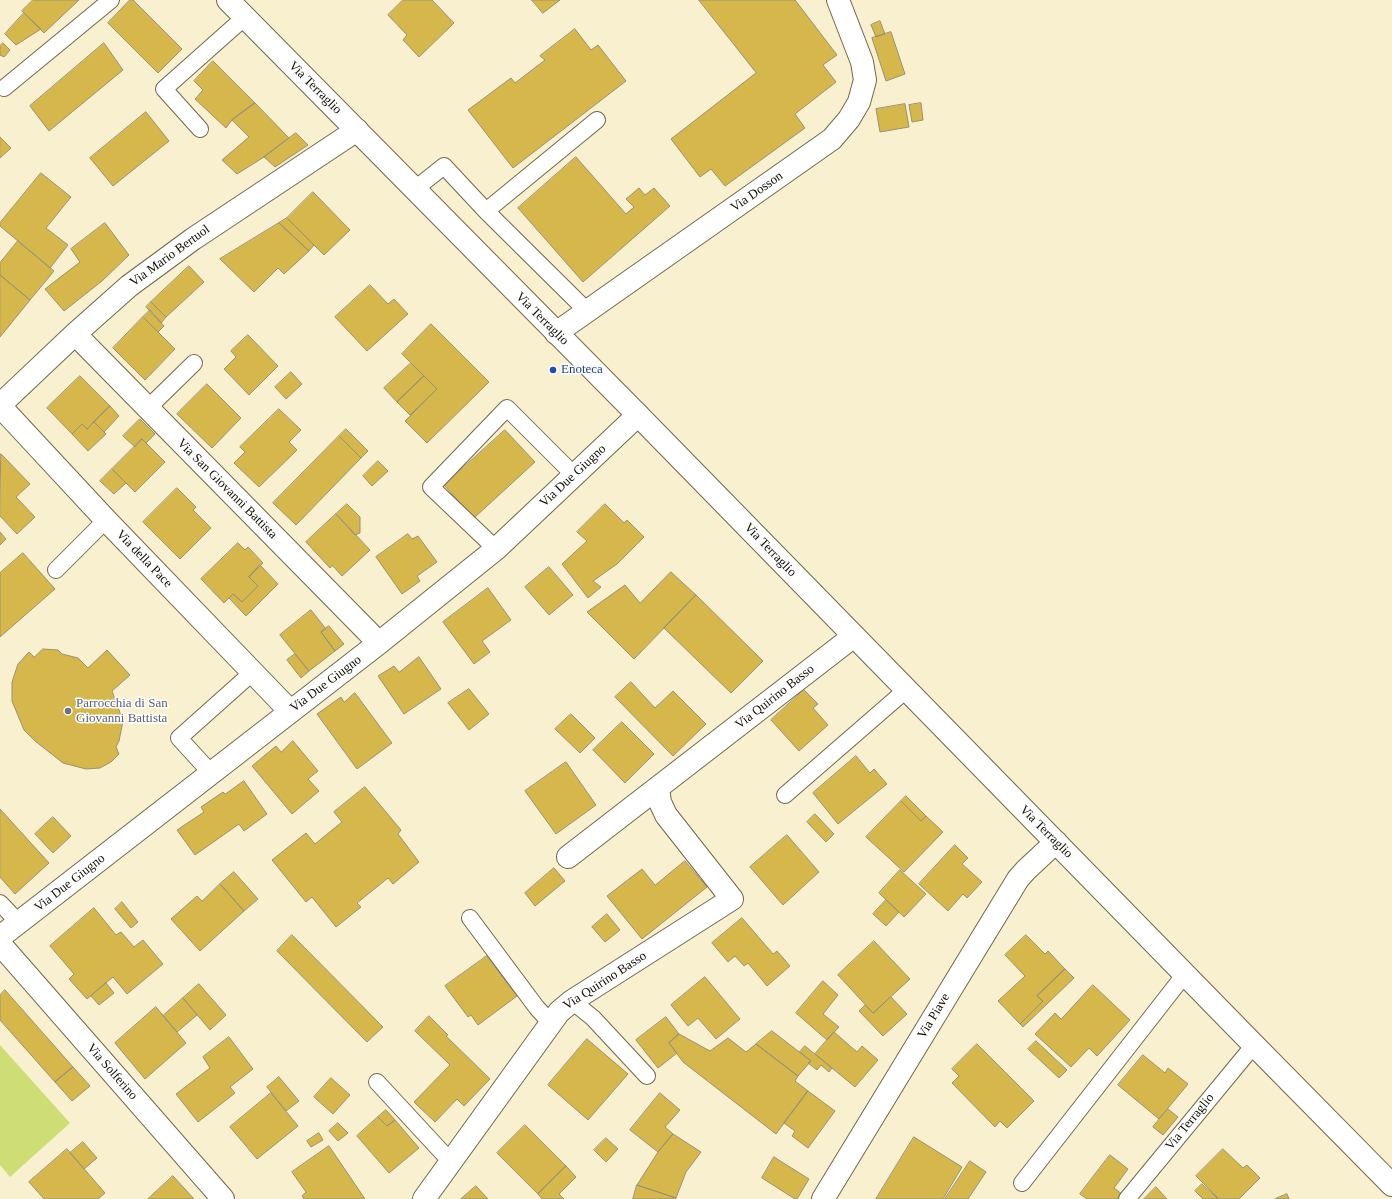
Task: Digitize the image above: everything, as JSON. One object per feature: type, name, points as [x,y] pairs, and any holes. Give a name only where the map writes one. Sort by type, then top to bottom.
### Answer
[{"type":"street","name":"Via Terraglio","points":[[228,0],[638,415],[1392,1185]]},
{"type":"street","name":"Via Dosson","points":[[556,333],[832,139],[849,119],[859,102],[865,80],[862,62],[838,0]]},
{"type":"street","name":"Via Mario Bertuol","points":[[0,405],[75,334],[129,286],[193,238],[357,130]]},
{"type":"street","name":"Via San Giovanni Battista","points":[[75,334],[380,643]]},
{"type":"street","name":"Via della Pace","points":[[0,405],[106,520],[290,711]]},
{"type":"street","name":"Via Due Giugno","points":[[0,937],[290,711],[380,643],[496,548],[638,415]]},
{"type":"street","name":"Via Quirino Basso","points":[[568,857],[854,636]]},
{"type":"street","name":"Via Quirino Basso","points":[[424,1199],[559,1012],[572,1001],[732,899],[666,815],[660,802],[658,788]]},
{"type":"street","name":"Via Piave","points":[[823,1199],[1018,879],[1056,842]]},
{"type":"street","name":"Via Solferino","points":[[0,944],[223,1199]]},
{"type":"lane","points":[[4,88],[111,0]]},
{"type":"lane","points":[[200,129],[164,89],[245,18]]},
{"type":"lane","points":[[486,211],[597,120]]},
{"type":"lane","points":[[415,189],[444,166],[486,211],[587,311]]},
{"type":"lane","points":[[148,408],[194,364]]},
{"type":"lane","points":[[496,548],[431,487],[507,408],[574,475]]},
{"type":"lane","points":[[56,570],[106,520]]},
{"type":"lane","points":[[211,773],[178,738],[254,672]]},
{"type":"lane","points":[[785,795],[906,690]]},
{"type":"lane","points":[[0,903],[19,923]]},
{"type":"lane","points":[[470,918],[551,1023]]},
{"type":"lane","points":[[1022,1183],[1185,974]]},
{"type":"lane","points":[[572,1001],[593,1018],[647,1076]]},
{"type":"lane","name":"Via Terraglio","points":[[1127,1199],[1254,1045]]},
{"type":"lane","points":[[377,1082],[451,1162]]},
{"type":"green space","points":[[0,1045],[70,1123],[10,1177],[0,1165]]},
{"type":"building","points":[[33,0],[79,0],[44,33],[22,11]]},
{"type":"building","points":[[130,0],[133,0],[182,49],[158,73],[108,23]]},
{"type":"building","points":[[403,0],[432,0],[454,23],[419,57],[403,40],[407,35],[388,15]]},
{"type":"building","points":[[532,0],[560,0],[543,13]]},
{"type":"building","points":[[699,0],[795,0],[837,55],[823,65],[836,82],[795,114],[805,128],[725,186],[711,169],[700,177],[671,139],[756,73]]},
{"type":"building","points":[[24,13],[41,29],[16,45],[5,34]]},
{"type":"building","points":[[880,21],[885,34],[876,37],[871,25]]},
{"type":"building","points":[[575,29],[591,50],[598,45],[626,81],[513,168],[468,110],[511,78],[515,83],[545,60],[540,56]]},
{"type":"building","points":[[891,32],[905,74],[886,81],[872,38]]},
{"type":"building","points":[[3,43],[10,50],[4,57],[0,55],[0,46]]},
{"type":"building","points":[[104,43],[123,70],[49,131],[30,106]]},
{"type":"building","points":[[213,61],[255,103],[232,120],[226,128],[195,99],[203,90],[194,81]]},
{"type":"building","points":[[255,103],[289,138],[264,157],[237,174],[222,160],[249,137],[232,120]]},
{"type":"building","points":[[921,103],[923,120],[912,122],[909,105]]},
{"type":"building","points":[[905,104],[909,127],[880,132],[876,109]]},
{"type":"building","points":[[146,112],[169,141],[113,186],[90,158]]},
{"type":"building","points":[[296,133],[308,145],[275,167],[264,157]]},
{"type":"building","points":[[0,137],[11,148],[0,158]]},
{"type":"building","points":[[576,157],[626,214],[634,207],[626,199],[639,188],[645,195],[654,188],[670,206],[583,282],[518,208]]},
{"type":"building","points":[[41,173],[71,197],[46,228],[68,245],[50,268],[0,226],[0,223]]},
{"type":"building","points":[[313,192],[350,230],[324,255],[287,218]]},
{"type":"building","points":[[287,218],[314,245],[309,251],[279,223]]},
{"type":"building","points":[[105,223],[129,255],[102,281],[64,311],[45,289],[80,262],[71,249]]},
{"type":"building","points":[[279,223],[309,251],[284,274],[278,268],[254,292],[220,259]]},
{"type":"building","points":[[18,241],[54,271],[30,300],[0,275],[0,263]]},
{"type":"building","points":[[189,266],[204,282],[166,317],[151,302]]},
{"type":"building","points":[[0,275],[30,300],[0,337]]},
{"type":"building","points":[[370,285],[388,304],[394,299],[408,314],[367,351],[335,317]]},
{"type":"building","points":[[151,302],[166,317],[161,323],[146,307]]},
{"type":"building","points":[[150,310],[164,326],[158,332],[143,317]]},
{"type":"building","points":[[143,317],[175,349],[145,380],[113,348]]},
{"type":"building","points":[[431,324],[489,382],[427,443],[405,421],[437,389],[402,354]]},
{"type":"building","points":[[248,335],[278,366],[249,395],[224,369],[236,357],[231,351]]},
{"type":"building","points":[[411,363],[424,376],[397,402],[384,388]]},
{"type":"building","points":[[291,372],[302,384],[286,399],[275,387]]},
{"type":"building","points":[[80,376],[110,406],[87,429],[82,424],[72,434],[47,408]]},
{"type":"building","points":[[424,376],[437,389],[410,415],[397,402]]},
{"type":"building","points":[[207,384],[241,418],[212,448],[177,414]]},
{"type":"building","points":[[110,406],[119,416],[104,432],[94,422]]},
{"type":"building","points":[[279,409],[301,430],[289,442],[297,450],[259,487],[234,463],[245,452],[240,447]]},
{"type":"building","points":[[140,419],[155,434],[146,443],[142,439],[135,447],[123,436]]},
{"type":"building","points":[[94,422],[106,434],[88,451],[72,434],[82,424],[87,429]]},
{"type":"building","points":[[346,429],[368,451],[361,458],[339,436]]},
{"type":"building","points":[[505,430],[535,462],[474,518],[444,485]]},
{"type":"building","points":[[339,436],[361,458],[296,525],[273,503]]},
{"type":"building","points":[[142,439],[165,462],[135,492],[112,469]]},
{"type":"building","points":[[1,454],[30,484],[16,497],[35,517],[17,534],[0,516]]},
{"type":"building","points":[[378,461],[388,471],[372,486],[363,476]]},
{"type":"building","points":[[112,469],[126,483],[114,494],[100,481]]},
{"type":"building","points":[[177,488],[196,507],[193,510],[211,528],[180,559],[143,522]]},
{"type":"building","points":[[347,504],[360,517],[360,533],[355,535],[336,514]]},
{"type":"building","points":[[605,504],[624,523],[627,520],[644,537],[617,564],[593,581],[601,587],[588,598],[562,564],[587,541],[577,532]]},
{"type":"building","points":[[336,514],[370,550],[342,576],[332,565],[330,568],[306,542]]},
{"type":"building","points":[[0,532],[6,539],[0,545]]},
{"type":"building","points":[[408,534],[412,539],[418,536],[437,562],[417,576],[420,581],[402,594],[376,557]]},
{"type":"building","points":[[238,543],[245,550],[248,547],[263,563],[249,577],[258,586],[242,602],[233,594],[224,603],[201,579]]},
{"type":"building","points":[[23,553],[55,589],[0,637],[0,573]]},
{"type":"building","points":[[260,565],[278,584],[246,616],[229,598],[233,594],[242,602],[258,586],[249,577]]},
{"type":"building","points":[[549,567],[573,595],[549,615],[525,587]]},
{"type":"building","points":[[671,572],[696,595],[634,659],[587,612],[625,585],[640,603]]},
{"type":"building","points":[[488,588],[511,620],[482,641],[490,652],[474,664],[443,622]]},
{"type":"building","points":[[696,595],[763,661],[731,693],[664,628]]},
{"type":"building","points":[[311,610],[326,629],[321,632],[335,651],[309,671],[280,635]]},
{"type":"building","points":[[329,626],[344,644],[335,651],[321,632]]},
{"type":"building","name":"Parrocchia di San Giovanni Battista","points":[[43,649],[58,650],[62,654],[78,658],[88,668],[107,650],[130,675],[112,691],[123,721],[119,741],[116,747],[119,754],[111,762],[100,768],[86,769],[63,763],[35,741],[24,730],[12,701],[12,682],[18,664],[29,652],[34,657]]},
{"type":"building","points":[[295,654],[309,671],[301,678],[287,660]]},
{"type":"building","points":[[419,657],[441,689],[404,714],[378,676],[394,666],[399,672]]},
{"type":"building","points":[[631,682],[655,708],[673,691],[706,724],[673,756],[615,697]]},
{"type":"building","points":[[469,689],[489,714],[469,730],[448,703]]},
{"type":"building","points":[[804,690],[818,704],[813,708],[828,725],[799,751],[771,720]]},
{"type":"building","points":[[355,693],[392,743],[357,769],[317,714],[341,697],[344,702]]},
{"type":"building","points":[[571,714],[595,738],[580,753],[555,729]]},
{"type":"building","points":[[622,722],[654,754],[625,783],[593,750]]},
{"type":"building","points":[[293,741],[318,771],[308,779],[319,791],[292,814],[252,766],[276,746],[281,752]]},
{"type":"building","points":[[856,756],[870,773],[874,769],[887,784],[838,824],[813,793]]},
{"type":"building","points":[[566,762],[596,805],[556,834],[525,791]]},
{"type":"building","points":[[244,781],[267,814],[244,831],[239,824],[195,855],[177,830],[204,812],[201,807],[223,792],[225,794]]},
{"type":"building","points":[[365,787],[401,830],[398,834],[419,862],[393,884],[388,878],[357,903],[361,907],[336,927],[312,897],[306,902],[272,860],[306,833],[315,844],[342,822],[334,812]]},
{"type":"building","points":[[906,796],[926,816],[921,821],[901,801]]},
{"type":"building","points":[[901,801],[921,821],[926,816],[943,832],[904,872],[866,837]]},
{"type":"building","points":[[0,809],[49,863],[15,894],[0,877]]},
{"type":"building","points":[[815,814],[834,834],[826,842],[807,822]]},
{"type":"building","points":[[53,817],[71,836],[53,853],[35,834]]},
{"type":"building","points":[[787,835],[819,872],[783,905],[750,867]]},
{"type":"building","points":[[955,845],[968,858],[962,864],[982,882],[967,898],[963,894],[948,911],[919,884]]},
{"type":"building","points":[[685,861],[707,887],[642,939],[607,896],[642,869],[655,885]]},
{"type":"building","points":[[554,868],[565,881],[535,906],[525,893]]},
{"type":"building","points":[[900,870],[926,894],[904,917],[879,893]]},
{"type":"building","points":[[234,872],[258,899],[244,911],[220,884]]},
{"type":"building","points":[[220,884],[244,911],[200,951],[171,919],[197,896],[202,901]]},
{"type":"building","points":[[886,900],[899,912],[886,926],[873,914]]},
{"type":"building","points":[[122,902],[138,922],[131,928],[115,909]]},
{"type":"building","points":[[94,908],[116,935],[121,932],[134,947],[143,940],[163,964],[127,994],[113,977],[87,999],[69,979],[74,974],[50,946]]},
{"type":"building","points":[[607,914],[620,930],[605,942],[592,927]]},
{"type":"building","points":[[742,918],[773,954],[777,951],[790,966],[767,986],[748,963],[744,966],[735,956],[728,962],[712,943]]},
{"type":"building","points":[[292,935],[383,1027],[367,1042],[277,951]]},
{"type":"building","points":[[1026,935],[1045,954],[1048,951],[1065,969],[1037,996],[1043,1001],[1020,1024],[998,1001],[1025,976],[1005,955]]},
{"type":"building","points":[[874,941],[910,979],[873,1013],[838,975]]},
{"type":"building","points":[[487,956],[517,996],[478,1025],[471,1015],[468,1017],[445,986]]},
{"type":"building","points":[[1065,969],[1074,978],[1023,1027],[1020,1024],[1043,1001],[1037,996]]},
{"type":"building","points":[[705,977],[740,1019],[716,1039],[698,1018],[688,1026],[671,1005]]},
{"type":"building","points":[[823,981],[838,995],[823,1014],[839,1027],[827,1040],[796,1013]]},
{"type":"building","points":[[106,983],[114,993],[99,1005],[91,996]]},
{"type":"building","points":[[199,984],[226,1015],[210,1030],[183,998]]},
{"type":"building","points":[[1093,985],[1130,1020],[1097,1056],[1089,1048],[1071,1067],[1035,1034],[1055,1013],[1061,1019]]},
{"type":"building","points":[[5,990],[73,1067],[55,1082],[0,1020],[0,995]]},
{"type":"building","points":[[891,997],[907,1014],[883,1036],[859,1011],[865,1005],[873,1013]]},
{"type":"building","points":[[183,998],[197,1015],[177,1032],[163,1016]]},
{"type":"building","points":[[156,1007],[186,1043],[145,1079],[115,1043]]},
{"type":"building","points":[[429,1016],[448,1035],[446,1036],[490,1079],[464,1106],[457,1099],[435,1122],[414,1102],[450,1065],[415,1031]]},
{"type":"building","points":[[666,1017],[679,1034],[669,1043],[677,1053],[658,1068],[636,1040]]},
{"type":"building","points":[[772,1031],[811,1061],[798,1076],[756,1044]]},
{"type":"building","points":[[834,1032],[857,1052],[862,1046],[878,1060],[855,1087],[815,1054]]},
{"type":"building","points":[[679,1034],[710,1051],[728,1038],[746,1052],[756,1044],[798,1076],[795,1081],[808,1091],[776,1134],[683,1062],[669,1043]]},
{"type":"building","points":[[229,1037],[253,1069],[230,1087],[235,1093],[198,1122],[176,1094],[210,1068],[203,1057]]},
{"type":"building","points":[[587,1039],[628,1074],[588,1120],[548,1085]]},
{"type":"building","points":[[1036,1041],[1067,1070],[1059,1078],[1028,1049]]},
{"type":"building","points":[[977,1044],[1034,1101],[1007,1128],[1000,1121],[995,1127],[952,1083],[959,1076],[952,1069]]},
{"type":"building","points":[[805,1046],[832,1068],[829,1072],[821,1065],[817,1070],[808,1063],[811,1061],[800,1052]]},
{"type":"building","points":[[1143,1055],[1165,1073],[1168,1068],[1188,1084],[1159,1119],[1118,1085]]},
{"type":"building","points":[[73,1067],[90,1086],[72,1101],[55,1082]]},
{"type":"building","points":[[279,1077],[299,1101],[286,1111],[267,1087]]},
{"type":"building","points":[[331,1078],[350,1095],[333,1114],[314,1097]]},
{"type":"building","points":[[808,1091],[835,1111],[808,1148],[792,1136],[795,1131],[784,1123]]},
{"type":"building","points":[[271,1093],[298,1126],[257,1159],[230,1127]]},
{"type":"building","points":[[660,1093],[680,1110],[665,1127],[673,1134],[658,1152],[630,1130]]},
{"type":"building","points":[[1168,1109],[1178,1117],[1163,1135],[1153,1127]]},
{"type":"building","points":[[386,1110],[395,1120],[387,1126],[378,1117]]},
{"type":"building","points":[[378,1117],[387,1126],[395,1120],[419,1148],[389,1173],[357,1136]]},
{"type":"building","points":[[338,1123],[348,1133],[338,1141],[329,1131]]},
{"type":"building","points":[[525,1125],[566,1166],[538,1194],[497,1153]]},
{"type":"building","points":[[319,1133],[323,1140],[311,1147],[307,1141]]},
{"type":"building","points":[[673,1134],[701,1152],[686,1172],[676,1198],[637,1185],[658,1152]]},
{"type":"building","points":[[914,1137],[962,1167],[943,1199],[876,1199]]},
{"type":"building","points":[[606,1138],[618,1149],[606,1162],[594,1150]]},
{"type":"building","points":[[83,1142],[97,1158],[84,1169],[70,1153]]},
{"type":"building","points":[[329,1146],[365,1199],[304,1199],[302,1196],[306,1192],[292,1172]]},
{"type":"building","points":[[67,1149],[105,1193],[98,1199],[44,1199],[29,1182]]},
{"type":"building","points":[[1223,1149],[1243,1168],[1247,1165],[1260,1178],[1239,1199],[1219,1199],[1196,1176]]},
{"type":"building","points":[[1110,1155],[1128,1169],[1114,1188],[1122,1194],[1118,1199],[1087,1199],[1080,1194]]},
{"type":"building","points":[[774,1157],[809,1179],[797,1199],[762,1178]]},
{"type":"building","points":[[970,1161],[986,1172],[968,1199],[945,1199]]},
{"type":"building","points":[[566,1166],[576,1177],[559,1194],[564,1199],[542,1199],[538,1194]]},
{"type":"building","points":[[173,1176],[194,1199],[148,1199]]},
{"type":"building","points":[[1202,1184],[1218,1199],[1203,1199],[1195,1191]]},
{"type":"building","points":[[637,1185],[676,1198],[633,1199]]},
{"type":"building","points":[[476,1186],[488,1199],[461,1199]]},
{"type":"building","points":[[1156,1187],[1167,1199],[1144,1199]]},
{"type":"building","points":[[1287,1194],[1289,1199],[1275,1199]]},
{"type":"place","name":"Enoteca","points":[[553,370]]},
{"type":"place","name":"Parrocchia di San Giovanni Battista","points":[[68,711]]}]
